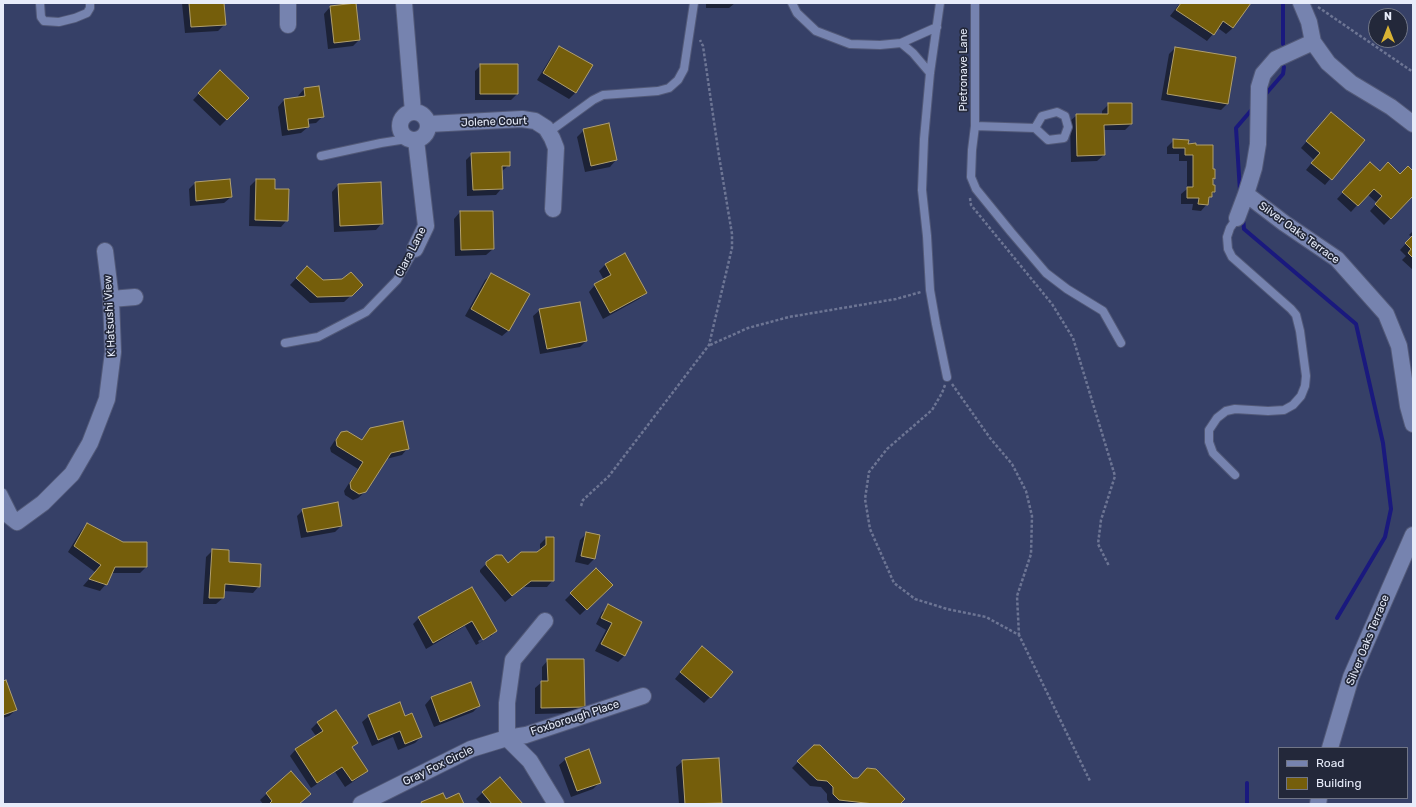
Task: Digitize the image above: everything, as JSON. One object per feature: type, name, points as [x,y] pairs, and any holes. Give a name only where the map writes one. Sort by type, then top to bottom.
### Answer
[{"type":"street","points":[[288,3],[288,25]]},
{"type":"street","points":[[404,3],[413,112]]},
{"type":"street","points":[[1308,4],[1309,22],[1313,42],[1328,63],[1351,83],[1391,107],[1413,124]]},
{"type":"street","points":[[1237,218],[1254,168],[1258,144],[1259,87],[1263,74],[1276,59],[1313,42]]},
{"type":"street","points":[[413,112],[424,115],[429,124],[426,134],[423,137],[411,138],[400,128],[401,122],[406,114],[413,112]]},
{"type":"street","name":"Jolene Court","points":[[429,124],[522,119],[534,121],[546,128],[549,132]]},
{"type":"street","points":[[549,132],[556,148],[553,209]]},
{"type":"street","name":"Clara Lane","points":[[411,138],[426,226],[415,249]]},
{"type":"street","name":"Silver Oaks Terrace","points":[[1246,194],[1284,223],[1337,259],[1386,314],[1398,346],[1408,406],[1413,424]]},
{"type":"street","name":"K Hatsushi View","points":[[17,522],[43,503],[72,474],[90,443],[107,399],[113,352],[111,299],[105,251]]},
{"type":"street","points":[[111,299],[135,297]]},
{"type":"street","points":[[3,510],[17,522]]},
{"type":"street","name":"Silver Oaks Terrace","points":[[1330,747],[1351,677],[1413,535]]},
{"type":"street","points":[[545,621],[513,660],[506,703],[507,738],[530,761],[556,804]]},
{"type":"street","name":"Foxborough Place","points":[[507,738],[526,735],[643,696]]},
{"type":"street","name":"Gray Fox Circle","points":[[361,804],[471,749],[507,738]]},
{"type":"lane","points":[[40,3],[41,16],[44,21],[59,22],[87,13],[90,8],[90,3]]},
{"type":"lane","points":[[549,132],[603,94],[658,91],[669,88],[678,80],[684,69],[694,3]]},
{"type":"lane","points":[[792,3],[797,13],[816,32],[850,44],[880,46],[901,43],[937,27]]},
{"type":"lane","points":[[940,3],[930,73],[924,139],[922,190],[928,236],[930,290],[947,377]]},
{"type":"lane","name":"Pietronave Lane","points":[[975,3],[975,126],[1035,128]]},
{"type":"lane","points":[[901,43],[913,53],[930,73]]},
{"type":"lane","points":[[975,126],[971,177],[976,189],[1046,273],[1067,289],[1102,311],[1121,343]]},
{"type":"lane","points":[[321,156],[411,138]]},
{"type":"lane","points":[[1235,475],[1213,453],[1209,442],[1209,430],[1217,418],[1226,411],[1235,408],[1268,411],[1284,410],[1293,405],[1301,396],[1305,386],[1306,376],[1300,330],[1296,315],[1232,257],[1228,248],[1227,237],[1230,228],[1237,218]]},
{"type":"lane","name":"Clara Lane","points":[[285,343],[318,337],[366,312],[397,280],[415,249]]},
{"type":"lane","points":[[3,493],[17,522]]},
{"type":"path","points":[[1308,4],[1413,72]]},
{"type":"path","points":[[581,506],[583,500],[609,476],[709,346],[732,248],[732,234],[703,46],[692,23]]},
{"type":"path","points":[[968,192],[971,205],[1052,304],[1073,338],[1115,476],[1101,520],[1098,544],[1108,566]]},
{"type":"path","points":[[709,346],[748,328],[790,317],[896,299],[930,290]]},
{"type":"path","points":[[947,377],[942,393],[932,410],[887,449],[869,472],[865,499],[870,529],[894,584],[915,599],[948,609],[986,617],[1019,635]]},
{"type":"path","points":[[947,377],[967,406],[1012,464],[1026,491],[1032,516],[1031,554],[1018,596],[1019,635],[1090,781]]},
{"type":"building","points":[[189,3],[224,3],[226,25],[191,27]]},
{"type":"building","points":[[356,3],[360,40],[334,43],[330,6]]},
{"type":"building","points":[[1181,3],[1251,3],[1233,28],[1223,21],[1214,35],[1176,10]]},
{"type":"building","points":[[559,46],[593,65],[576,93],[543,73]]},
{"type":"building","points":[[1175,47],[1236,57],[1228,104],[1167,94]]},
{"type":"building","points":[[480,64],[518,64],[518,94],[480,94]]},
{"type":"building","points":[[220,70],[249,98],[227,120],[198,93]]},
{"type":"building","points":[[319,86],[324,117],[308,119],[309,127],[288,130],[284,99],[305,96],[304,88]]},
{"type":"building","points":[[1108,103],[1132,103],[1132,124],[1104,125],[1105,155],[1077,156],[1076,114],[1108,114]]},
{"type":"building","points":[[1331,112],[1365,140],[1332,180],[1311,163],[1320,153],[1306,141]]},
{"type":"building","points":[[609,123],[617,160],[591,166],[583,129]]},
{"type":"building","points":[[1173,139],[1189,140],[1188,144],[1196,143],[1196,145],[1213,145],[1213,169],[1215,169],[1215,179],[1213,178],[1213,185],[1215,185],[1215,192],[1212,192],[1212,197],[1209,197],[1208,205],[1198,204],[1199,198],[1187,198],[1187,187],[1193,187],[1193,155],[1185,155],[1185,148],[1173,148]]},
{"type":"building","points":[[510,152],[510,166],[502,166],[503,189],[473,190],[471,153]]},
{"type":"building","points":[[1370,162],[1380,171],[1388,162],[1400,174],[1408,166],[1413,171],[1413,196],[1391,219],[1375,204],[1382,196],[1374,189],[1358,206],[1342,192]]},
{"type":"building","points":[[230,179],[232,197],[196,201],[195,182]]},
{"type":"building","points":[[256,179],[275,179],[275,189],[289,189],[288,221],[255,220]]},
{"type":"building","points":[[381,182],[383,224],[340,226],[338,184]]},
{"type":"building","points":[[460,211],[493,211],[494,249],[461,250]]},
{"type":"building","points":[[1413,235],[1413,258],[1408,253],[1411,249],[1405,243]]},
{"type":"building","points":[[625,253],[647,293],[610,313],[594,284],[611,275],[605,264]]},
{"type":"building","points":[[307,266],[323,280],[342,279],[351,272],[363,285],[352,296],[317,297],[296,278]]},
{"type":"building","points":[[491,273],[530,294],[509,331],[471,309]]},
{"type":"building","points":[[580,302],[587,341],[547,349],[539,309]]},
{"type":"building","points":[[403,421],[409,449],[391,453],[366,492],[359,494],[351,489],[350,483],[363,462],[337,446],[336,440],[341,432],[347,431],[362,440],[370,428]]},
{"type":"building","points":[[338,502],[342,526],[307,532],[302,509]]},
{"type":"building","points":[[87,523],[123,542],[147,542],[147,567],[115,567],[107,585],[89,579],[101,565],[74,546]]},
{"type":"building","points":[[586,532],[600,535],[595,559],[581,556]]},
{"type":"building","points":[[546,537],[554,537],[554,581],[531,581],[512,596],[486,565],[486,562],[496,555],[502,555],[508,563],[521,552],[537,552],[546,545]]},
{"type":"building","points":[[212,549],[229,550],[229,562],[261,564],[260,587],[225,584],[224,598],[209,598]]},
{"type":"building","points":[[596,568],[613,585],[587,610],[570,593]]},
{"type":"building","points":[[472,587],[497,631],[483,640],[472,621],[433,643],[418,617]]},
{"type":"building","points":[[608,604],[642,622],[625,656],[601,644],[612,623],[601,618]]},
{"type":"building","points":[[702,646],[733,672],[711,698],[680,672]]},
{"type":"building","points":[[547,659],[584,659],[585,707],[541,708],[541,681],[548,681]]},
{"type":"building","points":[[6,680],[17,710],[3,715],[3,681]]},
{"type":"building","points":[[471,682],[480,706],[440,722],[431,697]]},
{"type":"building","points":[[400,702],[405,716],[412,713],[422,737],[405,744],[400,731],[378,740],[368,715]]},
{"type":"building","points":[[336,710],[358,743],[352,747],[368,771],[352,781],[342,767],[317,783],[295,749],[323,731],[317,722]]},
{"type":"building","points":[[814,745],[820,745],[853,778],[858,778],[867,768],[876,769],[905,799],[900,804],[874,804],[839,800],[833,794],[833,787],[827,781],[817,780],[797,761]]},
{"type":"building","points":[[589,749],[601,783],[577,791],[565,758]]},
{"type":"building","points":[[719,758],[722,803],[685,804],[682,760]]},
{"type":"building","points":[[291,771],[311,794],[299,804],[269,804],[272,801],[266,793]]},
{"type":"building","points":[[500,777],[523,804],[492,804],[482,792]]},
{"type":"building","points":[[443,793],[446,799],[459,793],[464,804],[422,804],[421,802]]},
{"type":"waterway","points":[[1283,3],[1283,44]]},
{"type":"waterway","points":[[1264,96],[1283,74],[1284,67]]},
{"type":"waterway","points":[[1240,191],[1236,128],[1254,107]]},
{"type":"waterway","points":[[1243,218],[1244,229],[1356,324],[1383,443],[1391,509],[1385,537],[1337,618]]},
{"type":"waterway","points":[[1247,783],[1247,804]]}]
